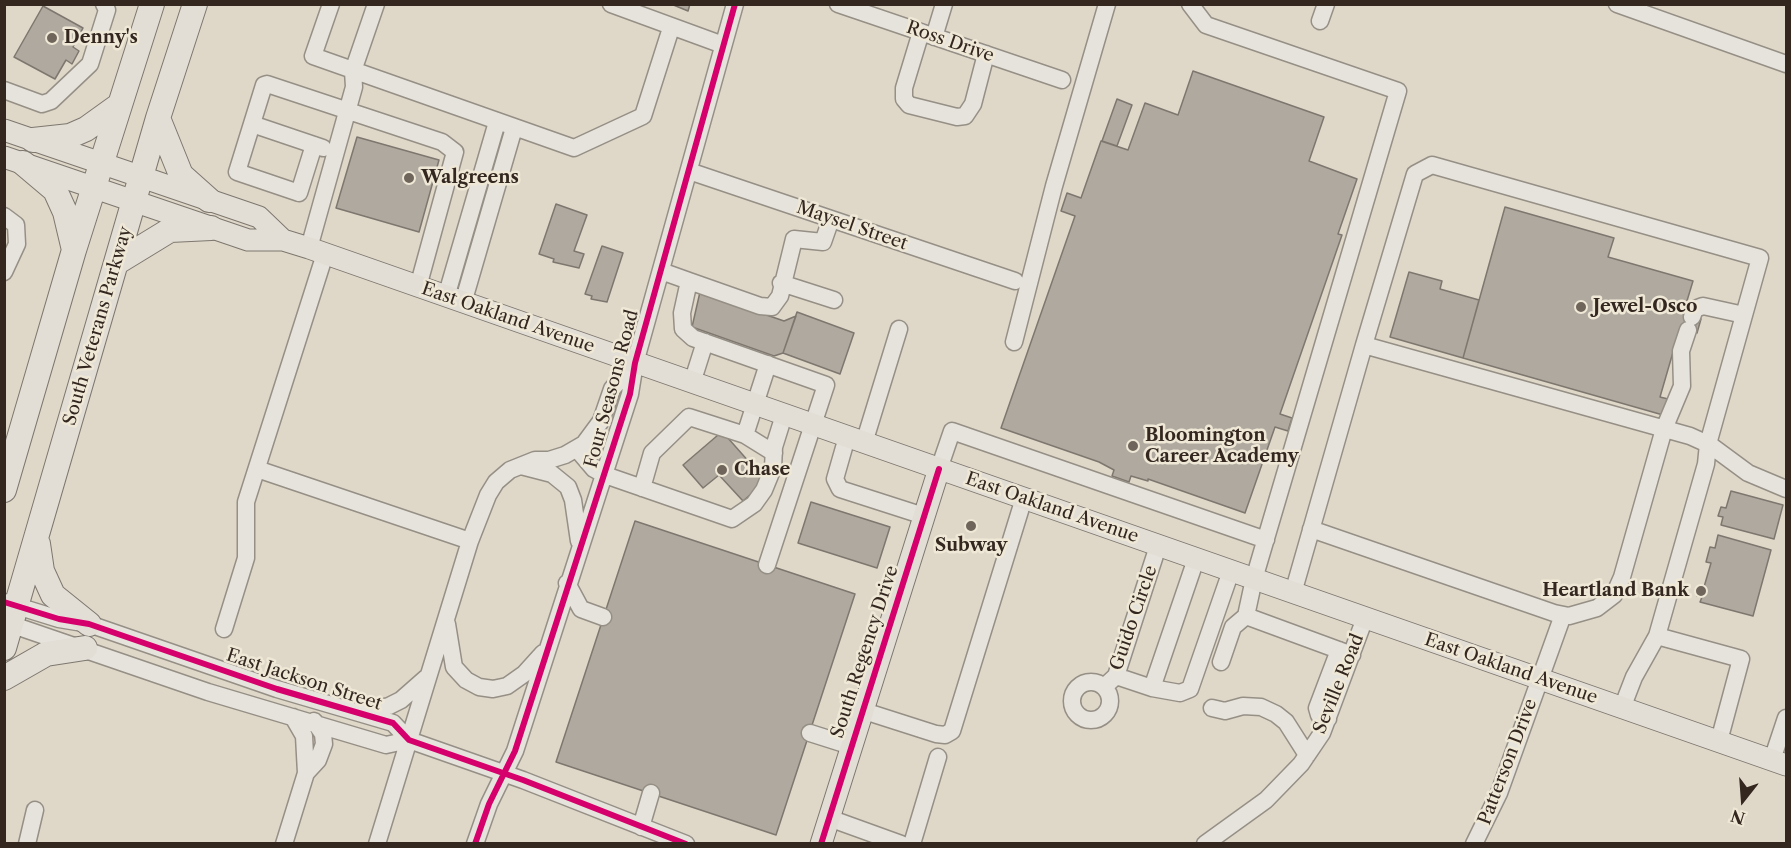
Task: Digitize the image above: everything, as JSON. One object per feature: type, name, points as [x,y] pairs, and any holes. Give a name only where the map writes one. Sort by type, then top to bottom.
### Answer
[{"type":"highway","points":[[4,490],[74,250],[152,4]]},
{"type":"highway","name":"South Veterans Parkway","points":[[4,648],[9,614],[37,537],[158,118],[195,4]]},
{"type":"highway","points":[[33,140],[70,136],[86,129],[118,106]]},
{"type":"highway","points":[[158,118],[181,175],[209,200]]},
{"type":"highway","points":[[14,160],[55,190],[65,212],[74,250]]},
{"type":"highway","points":[[116,263],[141,245],[170,230],[211,228]]},
{"type":"highway","points":[[37,537],[42,572],[53,595],[89,624]]},
{"type":"highway","points":[[4,678],[46,654],[85,648]]},
{"type":"main road","name":"East Oakland Avenue","points":[[4,130],[33,140],[98,176]]},
{"type":"main road","name":"East Oakland Avenue","points":[[14,160],[98,176],[137,189],[211,228],[248,240],[283,240],[317,251],[1779,762]]},
{"type":"main road","name":"East Oakland Avenue","points":[[137,189],[209,200],[259,218],[283,240]]},
{"type":"main road","name":"South Regency Drive","points":[[821,843],[861,710],[939,469]]},
{"type":"street","points":[[4,90],[42,104],[51,101],[90,64],[107,10],[104,4]]},
{"type":"street","points":[[331,4],[313,56],[574,148],[643,116],[671,28]]},
{"type":"street","points":[[224,629],[246,558],[246,502],[317,251],[336,152],[354,87],[353,71],[376,4]]},
{"type":"street","points":[[611,4],[671,28],[723,45]]},
{"type":"street","name":"Four Seasons Road","points":[[476,843],[489,804],[514,751],[579,544],[605,475],[630,394],[635,363],[735,4]]},
{"type":"street","name":"Ross Drive","points":[[838,4],[1062,80]]},
{"type":"street","points":[[944,4],[904,88],[904,99],[909,105],[950,115],[965,116],[973,104],[986,54]]},
{"type":"street","points":[[1014,342],[1054,186],[1107,4]]},
{"type":"street","points":[[1190,4],[1206,25],[1398,91],[1254,579],[1246,616],[1233,627],[1221,662]]},
{"type":"street","points":[[1320,21],[1326,4]]},
{"type":"street","points":[[1617,4],[1786,64]]},
{"type":"street","points":[[314,145],[299,193],[238,173],[264,85],[267,84],[347,113],[442,142],[455,152],[418,287]]},
{"type":"street","points":[[454,300],[497,122]]},
{"type":"street","points":[[252,124],[336,152]]},
{"type":"street","points":[[454,300],[514,128]]},
{"type":"street","points":[[1293,593],[1415,174],[1432,165],[1760,258],[1708,444],[1706,464],[1657,636],[1634,678],[1622,708]]},
{"type":"street","name":"Maysel Street","points":[[689,171],[1015,281]]},
{"type":"street","points":[[4,216],[16,225],[17,244],[4,272]]},
{"type":"street","points":[[661,271],[766,308],[772,307],[776,302],[794,239],[823,242],[831,219]]},
{"type":"street","points":[[689,281],[682,313],[683,328],[693,338],[826,385],[767,565]]},
{"type":"street","points":[[781,283],[834,300]]},
{"type":"street","points":[[1311,529],[1563,615],[1597,608],[1614,595],[1622,577],[1664,429],[1682,386],[1681,351],[1695,309],[1703,306],[1744,313]]},
{"type":"street","points":[[899,329],[856,440],[835,479],[840,489],[924,516]]},
{"type":"street","points":[[692,383],[705,342]]},
{"type":"street","points":[[1364,345],[1664,429],[1708,444],[1748,473],[1786,489]]},
{"type":"street","name":"Four Seasons Road","points":[[376,843],[470,541],[488,495],[496,482],[510,470],[535,460],[557,458],[577,449],[601,421],[612,389],[635,363]]},
{"type":"street","points":[[745,435],[768,364]]},
{"type":"street","points":[[577,449],[594,469],[605,475],[732,519],[754,504],[764,490],[773,468],[774,453],[784,415]]},
{"type":"street","points":[[642,488],[652,453],[689,417],[745,435],[774,453]]},
{"type":"street","points":[[939,469],[952,431],[1266,540]]},
{"type":"street","points":[[520,466],[552,474],[568,487],[573,500],[579,544]]},
{"type":"street","points":[[256,469],[470,541]]},
{"type":"street","points":[[861,710],[936,734],[945,735],[952,731],[1024,498]]},
{"type":"street","name":"Guido Circle","points":[[1152,688],[1110,681],[1158,546]]},
{"type":"street","points":[[1196,559],[1152,688],[1180,693],[1190,689],[1231,571]]},
{"type":"street","points":[[555,622],[578,614],[603,620],[581,609],[575,602],[567,583]]},
{"type":"street","name":"East Jackson Street","points":[[9,614],[89,624],[277,689],[393,723],[409,740],[610,812],[641,827],[686,843]]},
{"type":"street","name":"East Jackson Street","points":[[9,614],[85,648],[208,692],[386,745],[409,740]]},
{"type":"street","name":"Patterson Drive","points":[[1474,843],[1499,793],[1563,615]]},
{"type":"street","points":[[1246,616],[1346,652]]},
{"type":"street","points":[[446,617],[454,667],[466,680],[479,687],[494,689],[507,686],[524,674],[547,649]]},
{"type":"street","name":"Seville Road","points":[[1205,843],[1266,800],[1290,777],[1307,755],[1322,733],[1328,719],[1346,652],[1365,618]]},
{"type":"street","points":[[1657,636],[1741,659],[1719,741]]},
{"type":"street","points":[[357,713],[389,706],[401,700],[427,677]]},
{"type":"street","points":[[277,689],[319,725],[324,744],[318,760],[306,773]]},
{"type":"street","points":[[1212,708],[1225,711],[1243,706],[1262,707],[1286,722],[1307,755]]},
{"type":"street","points":[[284,843],[306,773],[304,736],[293,717]]},
{"type":"street","points":[[1779,762],[1786,718]]},
{"type":"street","points":[[810,733],[851,747]]},
{"type":"street","points":[[912,843],[938,757]]},
{"type":"street","points":[[641,827],[651,793]]},
{"type":"street","points":[[27,843],[35,810]]},
{"type":"street","points":[[829,818],[901,843]]},
{"type":"building","points":[[671,4],[690,4],[688,11]]},
{"type":"building","name":"Denny's","points":[[43,6],[83,28],[73,47],[79,51],[72,64],[66,60],[55,79],[14,57]]},
{"type":"building","points":[[1193,71],[1324,117],[1309,161],[1357,179],[1338,234],[1342,235],[1280,414],[1292,418],[1288,431],[1275,427],[1245,513],[1148,479],[1148,481],[1131,476],[1129,482],[1112,476],[1114,470],[1099,462],[1001,428],[1075,216],[1061,211],[1067,193],[1081,198],[1101,141],[1128,150],[1145,103],[1178,115]]},
{"type":"building","points":[[1117,99],[1132,105],[1117,146],[1102,141]]},
{"type":"building","name":"Walgreens","points":[[357,137],[439,160],[419,232],[336,208]]},
{"type":"building","points":[[556,204],[587,215],[574,251],[584,254],[579,268],[553,262],[554,259],[539,254]]},
{"type":"building","name":"Jewel-Osco","points":[[1505,207],[1614,238],[1608,257],[1693,281],[1683,314],[1701,319],[1697,333],[1680,328],[1660,397],[1668,399],[1663,415],[1463,358]]},
{"type":"building","points":[[602,246],[623,253],[607,302],[591,299],[592,296],[585,294]]},
{"type":"building","points":[[1409,272],[1442,281],[1440,289],[1479,300],[1463,358],[1390,337]]},
{"type":"building","points":[[700,292],[784,321],[796,316],[783,353],[774,356],[692,327]]},
{"type":"building","points":[[797,312],[854,333],[840,374],[783,353]]},
{"type":"building","name":"Chase","points":[[718,435],[727,437],[766,481],[743,501],[719,475],[703,488],[683,465]]},
{"type":"building","points":[[1731,491],[1783,505],[1774,539],[1721,525],[1723,517],[1718,516],[1721,507],[1726,508]]},
{"type":"building","points":[[811,502],[890,527],[877,568],[798,543]]},
{"type":"building","points":[[635,521],[855,594],[776,835],[556,762]]},
{"type":"building","points":[[1718,535],[1771,550],[1753,616],[1700,602],[1702,597],[1697,596],[1700,586],[1704,587],[1711,563],[1706,562],[1710,547],[1715,548]]},
{"type":"cycle path","points":[[475,844],[489,804],[515,751],[630,394],[635,363],[735,4]]},
{"type":"cycle path","points":[[821,844],[939,469]]},
{"type":"cycle path","points":[[4,602],[59,619],[89,624],[277,689],[393,723],[409,740],[523,780],[686,844]]},
{"type":"place","name":"Denny's","points":[[52,38]]},
{"type":"place","name":"Walgreens","points":[[409,178]]},
{"type":"place","name":"Jewel-Osco","points":[[1581,307]]},
{"type":"place","name":"Bloomington Career Academy","points":[[1133,446]]},
{"type":"place","name":"Chase","points":[[722,470]]},
{"type":"place","name":"Subway","points":[[971,526]]},
{"type":"place","name":"Heartland Bank","points":[[1701,591]]}]
